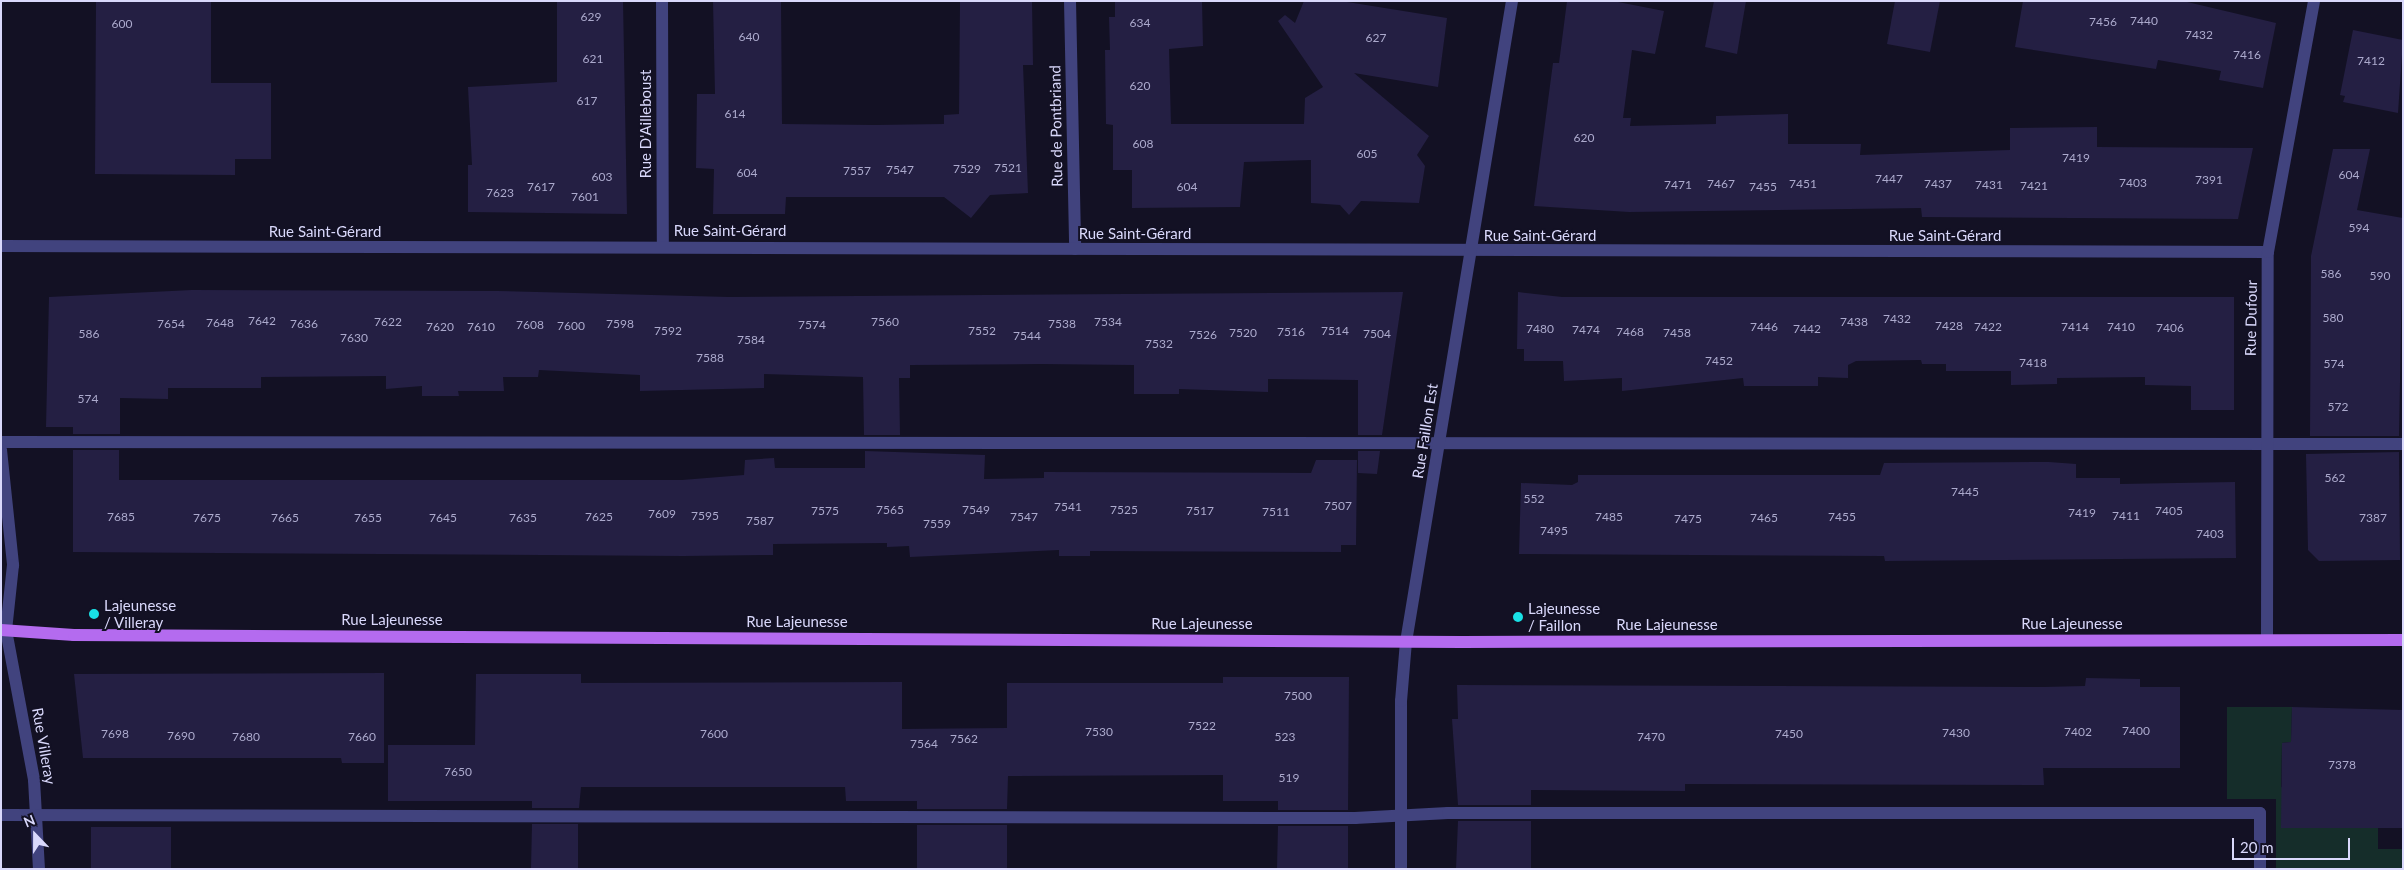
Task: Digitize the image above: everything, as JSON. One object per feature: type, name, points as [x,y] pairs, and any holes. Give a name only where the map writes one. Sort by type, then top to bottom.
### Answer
[{"type":"main road","name":"Rue Lajeunesse","points":[[3,628],[74,635],[1406,642],[2403,640]]},
{"type":"street","name":"Rue D'Ailleboust","points":[[662,1],[662,247]]},
{"type":"street","name":"Rue de Pontbriand","points":[[1070,1],[1075,249]]},
{"type":"street","name":"Rue Faillon Est","points":[[1401,869],[1406,642],[1512,1]]},
{"type":"street","name":"Rue Dufour","points":[[2267,640],[2266,444],[2268,252],[2314,1]]},
{"type":"street","name":"Rue Saint-Gérard","points":[[1,246],[662,247],[1470,252],[2268,252]]},
{"type":"street","points":[[1,442],[2403,444]]},
{"type":"street","name":"Rue Villeray","points":[[1,450],[13,565],[3,628],[38,815],[39,869]]},
{"type":"street","points":[[1,815],[2260,813],[2260,869]]},
{"type":"green space","points":[[2227,707],[2292,707],[2291,742],[2282,743],[2281,787],[2378,828],[2378,849],[2403,849],[2403,869],[2276,869],[2276,799],[2227,799]]},
{"type":"building","points":[[96,1],[211,1],[211,83],[271,83],[271,159],[235,159],[235,175],[95,174]]},
{"type":"building","points":[[557,1],[623,1],[627,214],[468,212],[468,165],[472,165],[468,87],[557,82]]},
{"type":"building","points":[[713,1],[781,1],[782,124],[875,125],[944,124],[944,115],[959,114],[960,1],[1032,1],[1033,65],[1023,65],[1028,193],[990,195],[971,218],[944,197],[786,197],[785,214],[713,214],[714,169],[696,168],[697,94],[715,94]]},
{"type":"building","points":[[1115,1],[1202,1],[1203,46],[1169,49],[1171,124],[1304,124],[1305,98],[1323,87],[1278,21],[1285,15],[1295,23],[1304,1],[1341,1],[1447,18],[1438,87],[1354,73],[1429,136],[1417,155],[1425,166],[1419,203],[1361,201],[1349,215],[1340,205],[1311,203],[1311,160],[1244,162],[1240,207],[1132,208],[1132,170],[1113,170],[1113,125],[1106,124],[1105,50],[1110,50],[1109,17],[1115,17]]},
{"type":"building","points":[[1567,1],[1613,1],[1664,11],[1655,54],[1632,50],[1623,118],[1631,118],[1630,126],[1716,124],[1716,116],[1788,114],[1788,144],[1861,144],[1860,155],[2010,150],[2010,128],[2097,127],[2097,147],[2253,148],[2238,219],[1922,217],[1921,208],[1629,212],[1534,206],[1553,63],[1559,63]]},
{"type":"building","points":[[1714,1],[1746,1],[1737,54],[1705,47]]},
{"type":"building","points":[[1895,1],[1940,1],[1930,52],[1887,44]]},
{"type":"building","points":[[2023,1],[2183,1],[2276,23],[2263,88],[2219,80],[2221,71],[2158,60],[2156,69],[2015,47]]},
{"type":"building","points":[[2353,30],[2403,40],[2398,113],[2343,102],[2345,96],[2340,95]]},
{"type":"building","points":[[2333,149],[2370,149],[2357,210],[2403,218],[2399,436],[2310,436],[2311,256]]},
{"type":"building","points":[[192,290],[497,291],[729,297],[1403,292],[1382,435],[1358,435],[1358,380],[1268,379],[1268,392],[1179,389],[1179,394],[1134,394],[1134,365],[1041,364],[910,365],[910,378],[899,378],[900,435],[864,435],[863,377],[764,374],[764,388],[640,391],[640,375],[539,370],[538,377],[503,377],[504,391],[458,391],[459,396],[422,396],[422,386],[386,389],[386,376],[261,377],[261,388],[168,388],[168,399],[120,398],[120,434],[73,434],[73,427],[46,427],[49,297]]},
{"type":"building","points":[[1518,292],[1562,297],[2234,297],[2234,410],[2191,410],[2191,386],[2145,385],[2145,377],[2057,378],[2057,384],[2011,385],[2011,371],[1946,371],[1946,364],[1922,364],[1921,360],[1856,361],[1848,365],[1848,378],[1818,377],[1818,386],[1744,386],[1743,378],[1622,391],[1622,378],[1564,381],[1563,361],[1524,361],[1524,349],[1517,349]]},
{"type":"building","points":[[73,450],[119,450],[119,480],[682,480],[744,475],[745,460],[774,458],[775,468],[865,468],[865,451],[985,455],[984,479],[1044,478],[1044,472],[1311,473],[1316,460],[1357,460],[1356,545],[1341,545],[1341,552],[1090,551],[1090,556],[1059,556],[1059,550],[910,557],[909,546],[887,547],[887,543],[773,544],[773,555],[683,556],[73,552]]},
{"type":"building","points":[[1358,451],[1380,451],[1377,474],[1358,473]]},
{"type":"building","points":[[2399,452],[2400,560],[2319,561],[2308,550],[2306,454]]},
{"type":"building","points":[[2049,462],[2076,464],[2076,478],[2120,478],[2120,484],[2235,482],[2236,558],[1885,561],[1884,556],[1519,554],[1521,483],[1572,485],[1578,482],[1578,475],[1880,475],[1884,463]]},
{"type":"building","points":[[384,673],[384,763],[342,763],[341,758],[83,758],[74,674]]},
{"type":"building","points":[[476,674],[581,674],[581,683],[902,682],[902,729],[1007,728],[1007,683],[1223,683],[1223,677],[1349,677],[1348,810],[1278,810],[1278,801],[1223,801],[1223,775],[1008,776],[1007,809],[917,809],[917,801],[846,801],[845,787],[581,787],[579,808],[532,808],[532,801],[388,801],[388,745],[475,745]]},
{"type":"building","points":[[2086,678],[2140,679],[2140,687],[2180,687],[2180,768],[2043,768],[2044,785],[1685,784],[1685,791],[1531,790],[1531,805],[1458,805],[1452,719],[1458,719],[1457,685],[2043,687],[2085,686]]},
{"type":"building","points":[[2292,707],[2403,710],[2403,828],[2281,828],[2282,743],[2291,742]]},
{"type":"building","points":[[1458,821],[1531,821],[1531,869],[1456,869]]},
{"type":"building","points":[[532,824],[578,824],[578,869],[531,869]]},
{"type":"building","points":[[917,825],[1007,825],[1007,869],[917,869]]},
{"type":"building","points":[[1278,826],[1348,826],[1348,869],[1277,869]]},
{"type":"building","points":[[91,827],[171,827],[171,869],[91,869]]},
{"type":"place","name":"Lajeunesse / Villeray","points":[[94,614]]},
{"type":"place","name":"Lajeunesse / Faillon","points":[[1518,617]]}]
